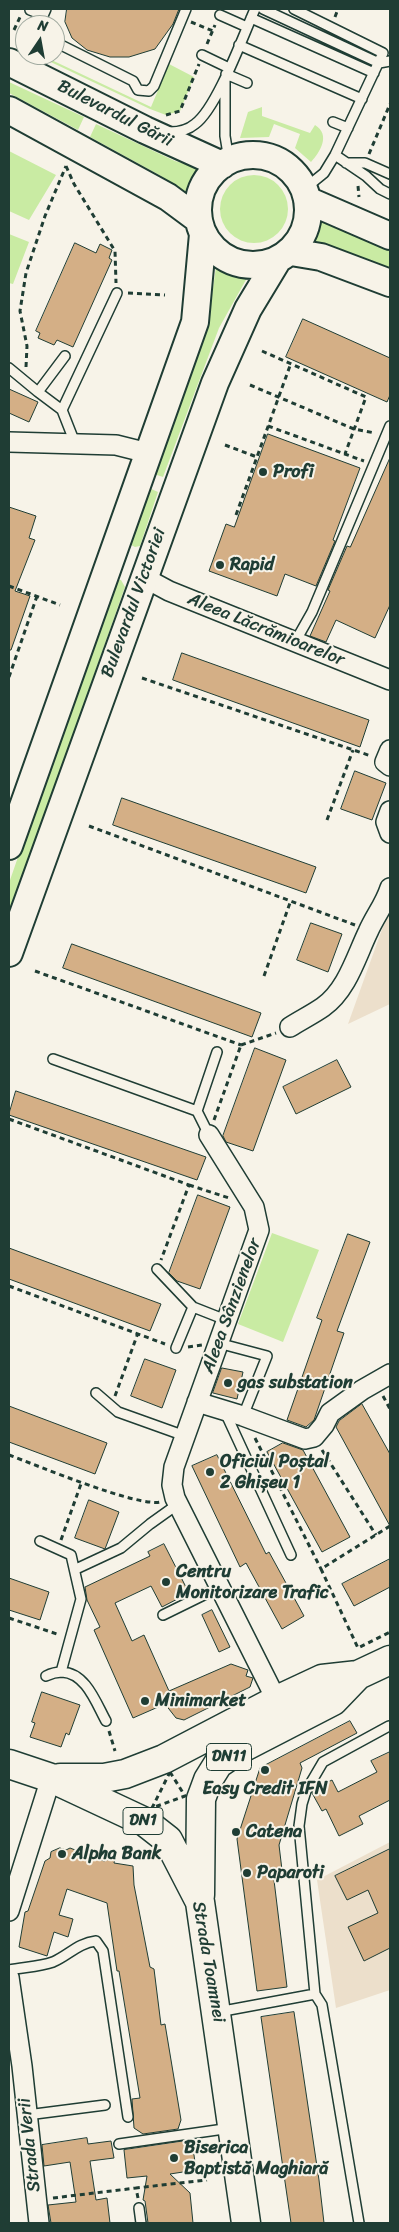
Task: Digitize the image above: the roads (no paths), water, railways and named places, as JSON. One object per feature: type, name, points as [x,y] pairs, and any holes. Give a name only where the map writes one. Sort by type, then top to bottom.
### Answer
[{"type":"main road","name":"Bulevardul Gării","points":[[9,62],[145,130],[226,162]]},
{"type":"main road","points":[[9,110],[168,197],[201,227],[213,247],[227,258],[241,264],[256,265],[284,257],[334,261],[390,283]]},
{"type":"main road","points":[[201,227],[202,192],[214,171],[226,162],[252,154],[266,156],[282,163],[293,172],[305,195],[305,227],[284,257]]},
{"type":"main road","points":[[305,195],[390,236]]},
{"type":"main road","name":"Bulevardul Victoriei","points":[[9,846],[195,322],[201,227]]},
{"type":"main road","name":"Bulevardul Victoriei","points":[[9,953],[143,577],[235,334],[284,257]]},
{"type":"main road","points":[[109,564],[143,577]]},
{"type":"main road","name":"DN11","points":[[200,1902],[201,1806],[208,1780],[218,1764],[322,1679],[358,1675],[390,1660]]},
{"type":"main road","name":"DN11","points":[[51,1778],[104,1778],[125,1774],[282,1712]]},
{"type":"main road","name":"DN1","points":[[9,1764],[51,1778]]},
{"type":"main road","name":"Strada Toamnei","points":[[51,1778],[145,1822],[161,1834],[175,1852],[200,1902],[234,2128],[246,2223]]},
{"type":"street","points":[[9,442],[116,445],[148,453]]},
{"type":"street","name":"Aleea Lăcrămioarelor","points":[[143,577],[169,591],[390,680]]},
{"type":"street","points":[[390,811],[386,822],[390,833]]},
{"type":"street","points":[[290,1027],[324,1006],[337,993],[353,967],[369,931],[383,908],[390,888]]},
{"type":"street","name":"Aleea Sânzienelor","points":[[209,1134],[254,1207],[259,1230],[174,1466],[172,1485],[176,1501],[282,1712]]},
{"type":"street","points":[[197,1402],[243,1416],[305,1439],[314,1437],[324,1425],[330,1413],[362,1390],[390,1374]]},
{"type":"street","points":[[10,1901],[51,1778]]},
{"type":"street","name":"Strada Verii","points":[[9,1977],[39,2223]]},
{"type":"lane","points":[[27,9],[44,12]]},
{"type":"lane","points":[[65,47],[133,80],[135,88],[141,92],[149,91],[155,82],[186,9]]},
{"type":"lane","points":[[145,130],[179,132],[195,125],[204,116],[227,73],[255,9]]},
{"type":"lane","points":[[263,9],[379,63],[390,62]]},
{"type":"lane","points":[[294,9],[380,49],[382,53],[362,100],[335,155],[324,173],[305,195]]},
{"type":"lane","points":[[220,15],[247,28]]},
{"type":"lane","points":[[251,18],[374,73]]},
{"type":"lane","points":[[239,45],[362,100]]},
{"type":"lane","points":[[202,55],[227,73],[247,83]]},
{"type":"lane","points":[[226,162],[227,73]]},
{"type":"lane","points":[[333,122],[348,128]]},
{"type":"lane","points":[[335,155],[380,189],[390,194]]},
{"type":"lane","points":[[346,163],[366,163],[390,174]]},
{"type":"lane","points":[[62,410],[117,292]]},
{"type":"lane","points":[[38,392],[65,356]]},
{"type":"lane","points":[[9,368],[62,410],[75,443]]},
{"type":"lane","points":[[294,642],[312,612],[390,426]]},
{"type":"lane","points":[[197,1111],[217,1052]]},
{"type":"lane","points":[[53,1059],[197,1111],[209,1134]]},
{"type":"lane","points":[[157,1269],[193,1307],[226,1320]]},
{"type":"lane","points":[[176,1348],[193,1307]]},
{"type":"lane","points":[[217,1343],[267,1356],[243,1416]]},
{"type":"lane","points":[[96,1393],[118,1412],[185,1436]]},
{"type":"lane","points":[[224,1410],[291,1555]]},
{"type":"lane","points":[[76,1569],[121,1548],[176,1501]]},
{"type":"lane","points":[[40,1541],[71,1555],[76,1569],[81,1599],[62,1672]]},
{"type":"lane","points":[[163,1615],[220,1587]]},
{"type":"lane","points":[[46,1676],[62,1672],[78,1677],[88,1688],[106,1721]]},
{"type":"lane","points":[[359,2223],[322,2004],[315,1994],[299,1826],[306,1791],[323,1762],[389,1726]]},
{"type":"lane","points":[[9,1970],[51,1963],[68,1955],[84,1943],[96,1941],[103,1951],[128,2117]]},
{"type":"lane","points":[[217,2012],[315,1994]]},
{"type":"lane","points":[[27,2115],[105,2105]]},
{"type":"lane","points":[[119,2144],[234,2128]]},
{"type":"lane","points":[[139,2208],[141,2223]]},
{"type":"place","name":"Profi","points":[[263,472]]},
{"type":"place","name":"Rapid","points":[[220,565]]},
{"type":"place","name":"gas substation","points":[[228,1383]]},
{"type":"place","name":"Oficiul Poștal 2 Ghișeu 1","points":[[210,1472]]},
{"type":"place","name":"Centru Monitorizare Trafic","points":[[166,1582]]},
{"type":"place","name":"Minimarket","points":[[145,1701]]},
{"type":"place","name":"Easy Credit IFN","points":[[265,1770]]},
{"type":"place","name":"Catena","points":[[236,1832]]},
{"type":"place","name":"Alpha Bank","points":[[62,1854]]},
{"type":"place","name":"Paparoti","points":[[247,1873]]},
{"type":"place","name":"Biserica Baptistă Maghiară","points":[[174,2158]]}]
